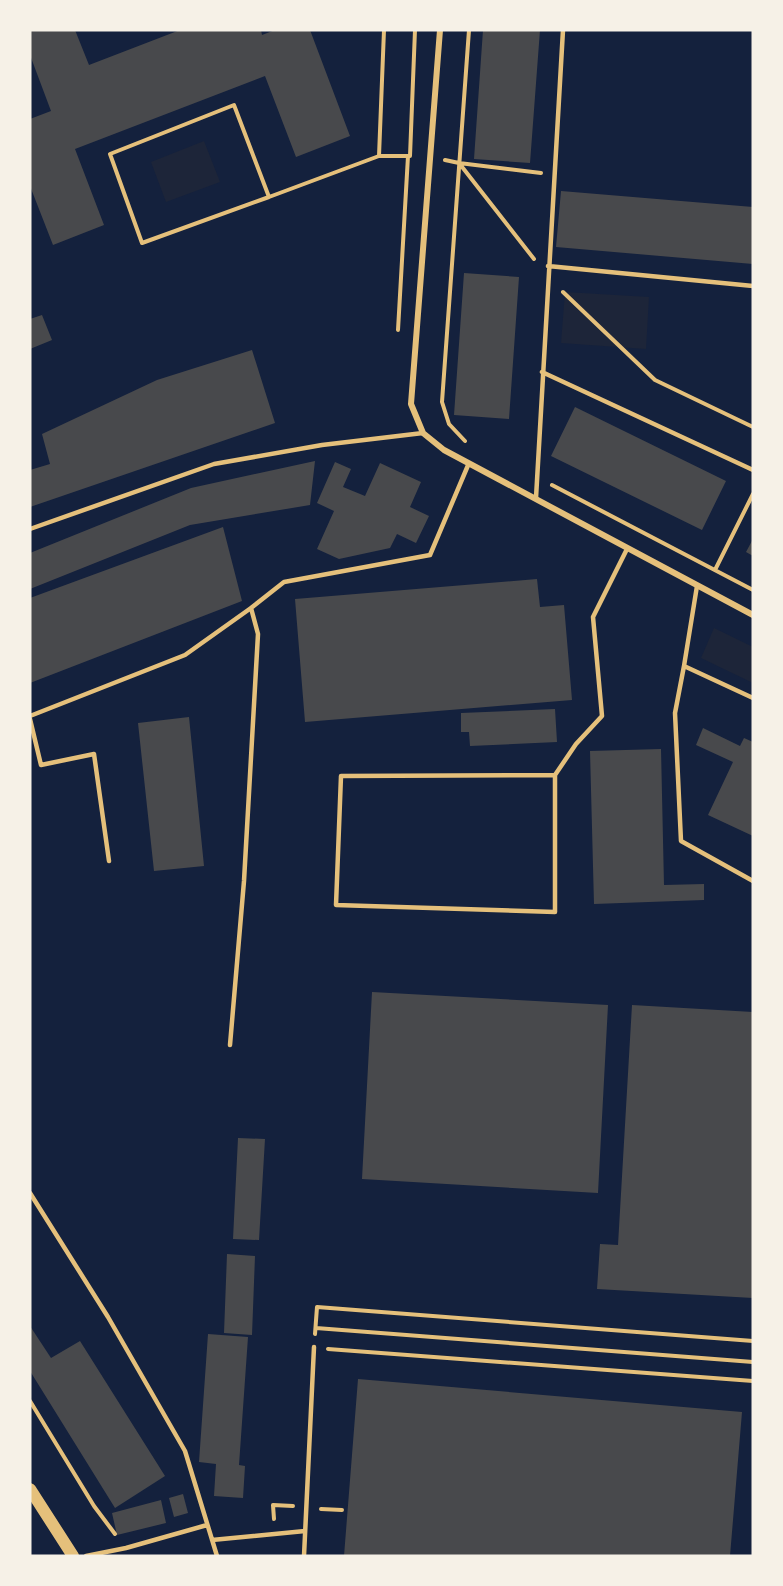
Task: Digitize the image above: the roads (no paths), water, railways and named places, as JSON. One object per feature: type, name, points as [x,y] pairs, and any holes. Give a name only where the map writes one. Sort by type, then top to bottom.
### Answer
[{"type":"main road","points":[[30,1489],[73,1556]]},
{"type":"street","points":[[440,30],[411,404],[423,434],[444,450],[753,615]]},
{"type":"lane","points":[[536,498],[563,30]]},
{"type":"lane","points":[[549,266],[753,286]]},
{"type":"lane","points":[[542,372],[753,470]]},
{"type":"lane","points":[[30,529],[214,464],[322,445],[423,434]]},
{"type":"lane","points":[[109,861],[94,754],[41,765],[30,717],[185,656],[284,582],[430,555],[469,463]]},
{"type":"lane","points":[[555,775],[341,776],[336,905],[555,912],[555,775],[576,744],[602,716],[593,616],[627,549]]},
{"type":"lane","points":[[697,586],[675,713],[681,841],[753,881]]},
{"type":"lane","points":[[230,1045],[244,881],[258,634],[251,608]]},
{"type":"lane","points":[[684,666],[753,698]]},
{"type":"lane","points":[[30,1193],[108,1317],[185,1451],[217,1556]]},
{"type":"lane","points":[[304,1556],[314,1347]]},
{"type":"lane","points":[[86,1556],[126,1548],[207,1525]]},
{"type":"lane","points":[[212,1540],[305,1531]]}]
